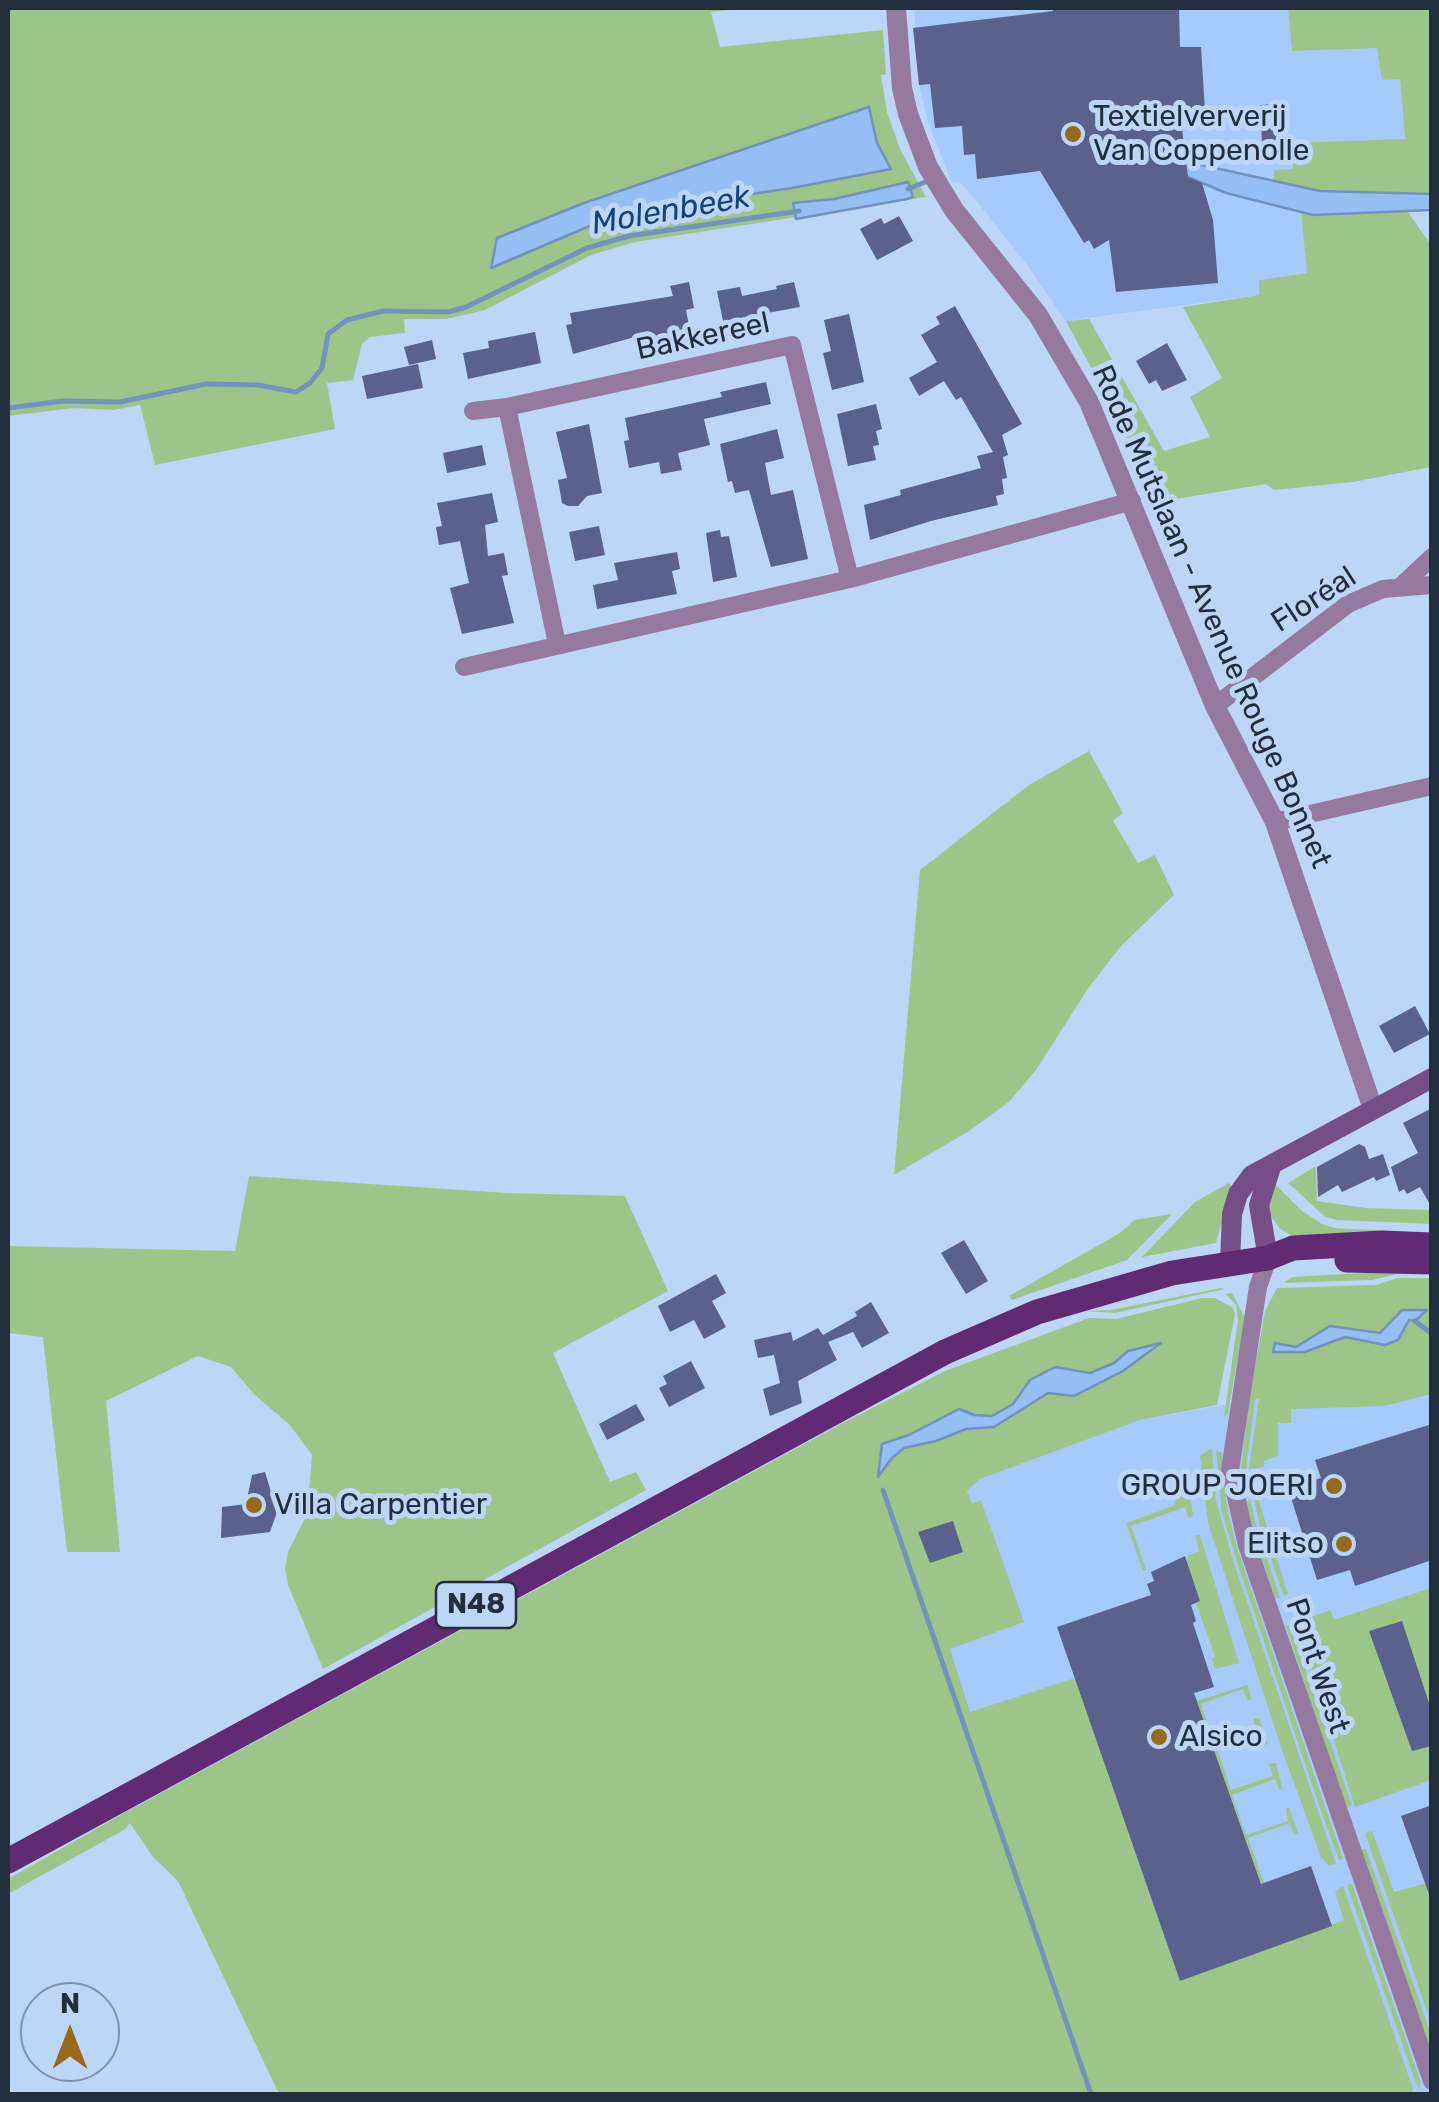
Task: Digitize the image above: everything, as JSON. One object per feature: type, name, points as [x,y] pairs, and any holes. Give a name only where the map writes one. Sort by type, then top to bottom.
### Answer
[{"type":"main road","points":[[1230,1262],[1232,1214],[1238,1194],[1252,1175],[1432,1078]]},
{"type":"main road","points":[[1268,1258],[1259,1205],[1270,1167]]},
{"type":"main road","points":[[1268,1258],[1293,1248],[1432,1244]]},
{"type":"main road","points":[[1268,1258],[1298,1262],[1432,1262]]},
{"type":"main road","name":"N48","points":[[8,1862],[902,1372],[1038,1312],[1172,1273],[1268,1258]]},
{"type":"street","name":"Rode Mutslaan - Avenue Rouge Bonnet","points":[[896,8],[902,88],[928,167],[942,191],[1038,315],[1089,402],[1215,706],[1275,822],[1373,1109]]},
{"type":"street","name":"Bakkereel","points":[[473,411],[792,346],[850,579]]},
{"type":"street","points":[[507,407],[556,644]]},
{"type":"street","points":[[464,667],[850,579],[1132,501]]},
{"type":"street","name":"Floréal","points":[[1400,587],[1432,557]]},
{"type":"street","name":"Floréal","points":[[1215,706],[1348,604],[1384,588],[1432,585]]},
{"type":"street","points":[[1275,822],[1432,786]]},
{"type":"street","name":"Pont West","points":[[1268,1258],[1258,1287],[1230,1470],[1247,1545],[1432,2080]]},
{"type":"shaded area","points":[[914,8],[1288,8],[1292,51],[1377,47],[1400,79],[1405,140],[1300,201],[1308,273],[1259,280],[1259,295],[1066,321],[975,199],[959,182],[952,183],[927,119],[919,85]]},
{"type":"shaded area","points":[[869,107],[877,143],[891,169],[618,214],[491,268],[497,238],[584,203]]},
{"type":"shaded area","points":[[1165,157],[1320,191],[1431,194],[1431,210],[1313,215],[1226,193],[1148,160]]},
{"type":"shaded area","points":[[908,182],[913,197],[907,199],[796,219],[793,203],[834,199]]},
{"type":"shaded area","points":[[1402,1310],[1427,1310],[1415,1321],[1409,1320],[1398,1340],[1385,1345],[1345,1337],[1305,1352],[1273,1352],[1275,1343],[1296,1347],[1330,1326],[1380,1333]]},
{"type":"shaded area","points":[[1161,1343],[1123,1371],[1074,1396],[1048,1393],[994,1427],[966,1429],[904,1448],[878,1477],[882,1444],[959,1409],[992,1416],[1013,1404],[1030,1380],[1055,1367],[1090,1373],[1114,1363],[1128,1351]]},
{"type":"shaded area","points":[[1431,1394],[1431,2094],[1095,2094],[936,1644],[967,1491],[980,1479],[1140,1420],[1267,1397]]},
{"type":"green space","points":[[8,8],[749,8],[711,12],[720,47],[883,30],[886,74],[881,75],[887,112],[900,149],[926,197],[635,242],[591,255],[485,310],[446,319],[404,319],[405,333],[370,337],[362,344],[353,380],[327,383],[335,429],[155,465],[140,405],[8,416]]},
{"type":"green space","points":[[1288,8],[1431,8],[1431,210],[1408,212],[1431,245],[1431,467],[1353,482],[1274,490],[1266,484],[1152,503],[1121,424],[1066,321],[1089,319],[1164,451],[1210,437],[1190,397],[1222,378],[1183,307],[1259,295],[1259,280],[1307,273],[1300,201],[1274,195],[1274,170],[1293,169],[1292,143],[1405,139],[1400,79],[1382,80],[1377,48],[1292,51]]},
{"type":"green space","points":[[1089,751],[1123,813],[1113,821],[1138,863],[1155,855],[1174,895],[1122,945],[1089,987],[1036,1070],[1009,1102],[969,1131],[894,1175],[920,870],[1029,785]]},
{"type":"green space","points":[[1316,1166],[1317,1201],[1366,1208],[1431,1210],[1431,1224],[1336,1220],[1324,1216],[1288,1183]]},
{"type":"green space","points":[[249,1176],[507,1193],[625,1196],[668,1291],[553,1353],[610,1482],[636,1472],[646,1490],[323,1669],[285,1569],[288,1552],[307,1514],[312,1455],[290,1425],[255,1395],[231,1367],[198,1356],[106,1401],[120,1552],[67,1552],[43,1337],[8,1333],[8,1246],[235,1251]]},
{"type":"green space","points":[[1229,1183],[1232,1188],[1216,1243],[1142,1257],[1195,1202]]},
{"type":"green space","points":[[1274,1183],[1302,1211],[1322,1224],[1408,1232],[1330,1239],[1291,1235],[1280,1229],[1270,1215]]},
{"type":"green space","points":[[1172,1214],[1127,1260],[1012,1300],[1009,1296],[1120,1233],[1134,1220]]},
{"type":"green space","points":[[1401,1273],[1372,1280],[1284,1283],[1292,1277]]},
{"type":"green space","points":[[1398,1278],[1431,1278],[1431,1394],[1384,1406],[1291,1409],[1291,1423],[1278,1423],[1278,1456],[1264,1461],[1264,1467],[1249,1469],[1259,1399],[1255,1399],[1246,1469],[1241,1470],[1265,1311],[1277,1288],[1376,1285]]},
{"type":"green space","points":[[1225,1289],[1115,1313],[1085,1311],[1111,1310]]},
{"type":"green space","points":[[1232,1293],[1245,1318],[1228,1413],[1224,1417],[1238,1320],[1236,1305],[1226,1294]]},
{"type":"green space","points":[[1215,1298],[1232,1307],[1235,1314],[1217,1405],[1140,1420],[980,1479],[967,1491],[972,1504],[981,1500],[1024,1622],[950,1649],[970,1712],[1075,1678],[1180,1981],[1344,1920],[1335,1892],[1343,1886],[1413,2089],[1411,2094],[279,2094],[178,1881],[153,1857],[130,1823],[124,1830],[8,1894],[8,1879],[124,1813],[945,1371],[1089,1318],[1116,1319]]},
{"type":"green space","points":[[1212,1450],[1216,1501],[1234,1563],[1336,1864],[1328,1865],[1321,1857],[1208,1523],[1200,1456]]},
{"type":"green space","points":[[1216,1450],[1222,1453],[1227,1509],[1236,1544],[1343,1859],[1339,1860],[1320,1808],[1239,1568],[1222,1513]]},
{"type":"green space","points":[[1186,1474],[1193,1516],[1189,1518],[1185,1507],[1131,1526],[1146,1570],[1143,1571],[1126,1523],[1174,1506]]},
{"type":"green space","points":[[1254,1498],[1258,1498],[1288,1594],[1284,1596],[1260,1527]]},
{"type":"green space","points":[[1250,1499],[1280,1598],[1275,1598],[1248,1517],[1246,1503]]},
{"type":"green space","points":[[1195,1535],[1200,1535],[1239,1663],[1215,1669],[1215,1657],[1196,1603],[1200,1601],[1188,1565],[1187,1556],[1199,1551]]},
{"type":"green space","points":[[1431,1588],[1431,1780],[1355,1807],[1297,1623],[1330,1610],[1334,1620]]},
{"type":"green space","points":[[1291,1624],[1352,1805],[1345,1807],[1286,1626]]},
{"type":"green space","points":[[1247,1685],[1252,1699],[1247,1700],[1243,1689],[1201,1704],[1215,1745],[1257,1732],[1253,1718],[1259,1718],[1268,1744],[1264,1746],[1258,1734],[1217,1748],[1231,1790],[1273,1776],[1269,1764],[1276,1763],[1282,1788],[1279,1790],[1275,1779],[1232,1795],[1246,1835],[1288,1821],[1289,1808],[1298,1833],[1294,1835],[1290,1823],[1248,1838],[1264,1883],[1261,1883],[1197,1701]]},
{"type":"green space","points":[[1372,1831],[1394,1892],[1431,1882],[1431,2022],[1365,1833]]},
{"type":"green space","points":[[1366,1849],[1426,2020],[1431,2056],[1358,1850]]},
{"type":"green space","points":[[1352,1884],[1420,2080],[1421,2089],[1347,1885]]},
{"type":"building","name":"Textielververij Van Coppenolle","points":[[1052,8],[1179,8],[1180,47],[1201,47],[1206,126],[1182,128],[1188,177],[1202,183],[1213,220],[1218,283],[1116,292],[1109,240],[1094,249],[1089,240],[1084,243],[1040,171],[977,179],[975,154],[964,155],[962,126],[935,128],[930,84],[919,85],[913,28],[1053,11]]},
{"type":"building","points":[[1283,104],[1285,141],[1262,143],[1260,105]]},
{"type":"building","points":[[899,216],[913,241],[877,260],[860,229],[881,218],[884,224]]},
{"type":"building","points":[[689,282],[694,308],[686,310],[690,330],[636,341],[635,337],[573,354],[566,325],[572,324],[570,313],[673,296],[670,286]]},
{"type":"building","points":[[794,282],[800,307],[723,321],[717,291],[740,287],[742,296]]},
{"type":"building","points":[[955,306],[1022,424],[1002,435],[1008,455],[1003,457],[1007,478],[1002,479],[1004,494],[996,496],[998,505],[870,540],[864,505],[901,495],[900,490],[981,468],[977,456],[993,452],[961,397],[956,400],[944,381],[919,396],[909,378],[937,362],[921,335],[940,324],[936,317]]},
{"type":"building","points":[[849,314],[864,382],[832,390],[823,353],[831,351],[824,320]]},
{"type":"building","points":[[535,332],[541,363],[468,379],[463,353],[489,348],[488,341]]},
{"type":"building","points":[[432,340],[436,359],[409,365],[404,347]]},
{"type":"building","points":[[1167,343],[1187,380],[1162,391],[1156,380],[1149,384],[1136,361]]},
{"type":"building","points":[[418,364],[423,388],[367,399],[362,376]]},
{"type":"building","points":[[766,382],[771,404],[704,419],[710,445],[678,453],[682,470],[661,474],[659,462],[629,468],[625,418],[722,397],[720,392]]},
{"type":"building","points":[[876,404],[882,429],[876,431],[879,445],[873,446],[876,460],[848,466],[837,414]]},
{"type":"building","points":[[589,424],[602,493],[587,496],[578,506],[568,506],[562,503],[558,480],[567,478],[556,432]]},
{"type":"building","points":[[777,429],[784,458],[765,463],[771,495],[793,490],[808,559],[771,567],[749,490],[735,493],[732,481],[728,482],[720,444]]},
{"type":"building","points":[[482,445],[486,465],[447,473],[443,453]]},
{"type":"building","points":[[492,493],[498,522],[485,525],[488,556],[504,553],[508,575],[502,576],[514,623],[462,634],[450,588],[469,583],[460,541],[439,545],[436,527],[442,526],[437,503]]},
{"type":"building","points":[[599,526],[605,555],[575,561],[569,532]]},
{"type":"building","points":[[720,530],[721,537],[729,536],[737,577],[713,582],[706,533]]},
{"type":"building","points":[[677,552],[680,569],[672,571],[677,594],[597,609],[593,585],[618,580],[614,563]]},
{"type":"building","points":[[1415,1006],[1430,1034],[1394,1053],[1379,1026]]},
{"type":"building","points":[[1432,1108],[1432,1208],[1420,1187],[1407,1194],[1404,1189],[1399,1192],[1391,1167],[1418,1153],[1403,1123]]},
{"type":"building","points":[[1359,1144],[1365,1147],[1369,1159],[1383,1154],[1390,1175],[1376,1181],[1374,1177],[1342,1192],[1338,1185],[1318,1197],[1317,1167]]},
{"type":"building","points":[[964,1240],[988,1281],[966,1294],[941,1253]]},
{"type":"building","points":[[716,1274],[726,1293],[712,1301],[726,1327],[704,1339],[694,1320],[670,1332],[658,1306]]},
{"type":"building","points":[[871,1302],[889,1333],[862,1348],[853,1332],[828,1342],[837,1360],[798,1381],[802,1403],[770,1416],[763,1389],[780,1383],[774,1355],[758,1358],[754,1340],[791,1332],[793,1341],[818,1328],[823,1335],[857,1316],[855,1312]]},
{"type":"building","points":[[691,1361],[705,1388],[669,1407],[659,1388],[667,1384],[663,1376]]},
{"type":"building","points":[[636,1404],[645,1420],[607,1440],[599,1424]]},
{"type":"building","points":[[1432,1424],[1432,1560],[1355,1586],[1350,1570],[1317,1580],[1288,1488],[1321,1478],[1315,1460]]},
{"type":"building","name":"Villa Carpentier","points":[[265,1472],[277,1512],[270,1532],[221,1538],[222,1507],[246,1504],[252,1475]]},
{"type":"building","points":[[953,1521],[963,1552],[930,1563],[918,1532]]},
{"type":"building","points":[[1185,1556],[1200,1601],[1191,1605],[1196,1621],[1193,1623],[1214,1687],[1194,1693],[1261,1884],[1311,1866],[1332,1926],[1180,1981],[1057,1627],[1151,1595],[1147,1584],[1154,1581],[1151,1572]]},
{"type":"building","points":[[1402,1621],[1432,1712],[1432,1746],[1412,1751],[1369,1631]]},
{"type":"building","points":[[1432,1805],[1432,1897],[1430,1897],[1401,1816]]},
{"type":"waterway","name":"Molenbeek","points":[[908,189],[930,180]]},
{"type":"waterway","name":"Molenbeek","points":[[8,408],[63,401],[120,402],[206,384],[258,385],[296,392],[322,368],[328,334],[347,320],[383,311],[448,312],[587,248],[629,236],[799,211]]},
{"type":"waterway","points":[[1415,1321],[1432,1334]]},
{"type":"waterway","points":[[883,1490],[1091,2094]]},
{"type":"place","name":"Textielververij Van Coppenolle","points":[[1073,134]]},
{"type":"place","name":"GROUP JOERI","points":[[1334,1486]]},
{"type":"place","name":"Villa Carpentier","points":[[254,1505]]},
{"type":"place","name":"Elitso","points":[[1344,1544]]},
{"type":"place","name":"Alsico","points":[[1159,1737]]}]
